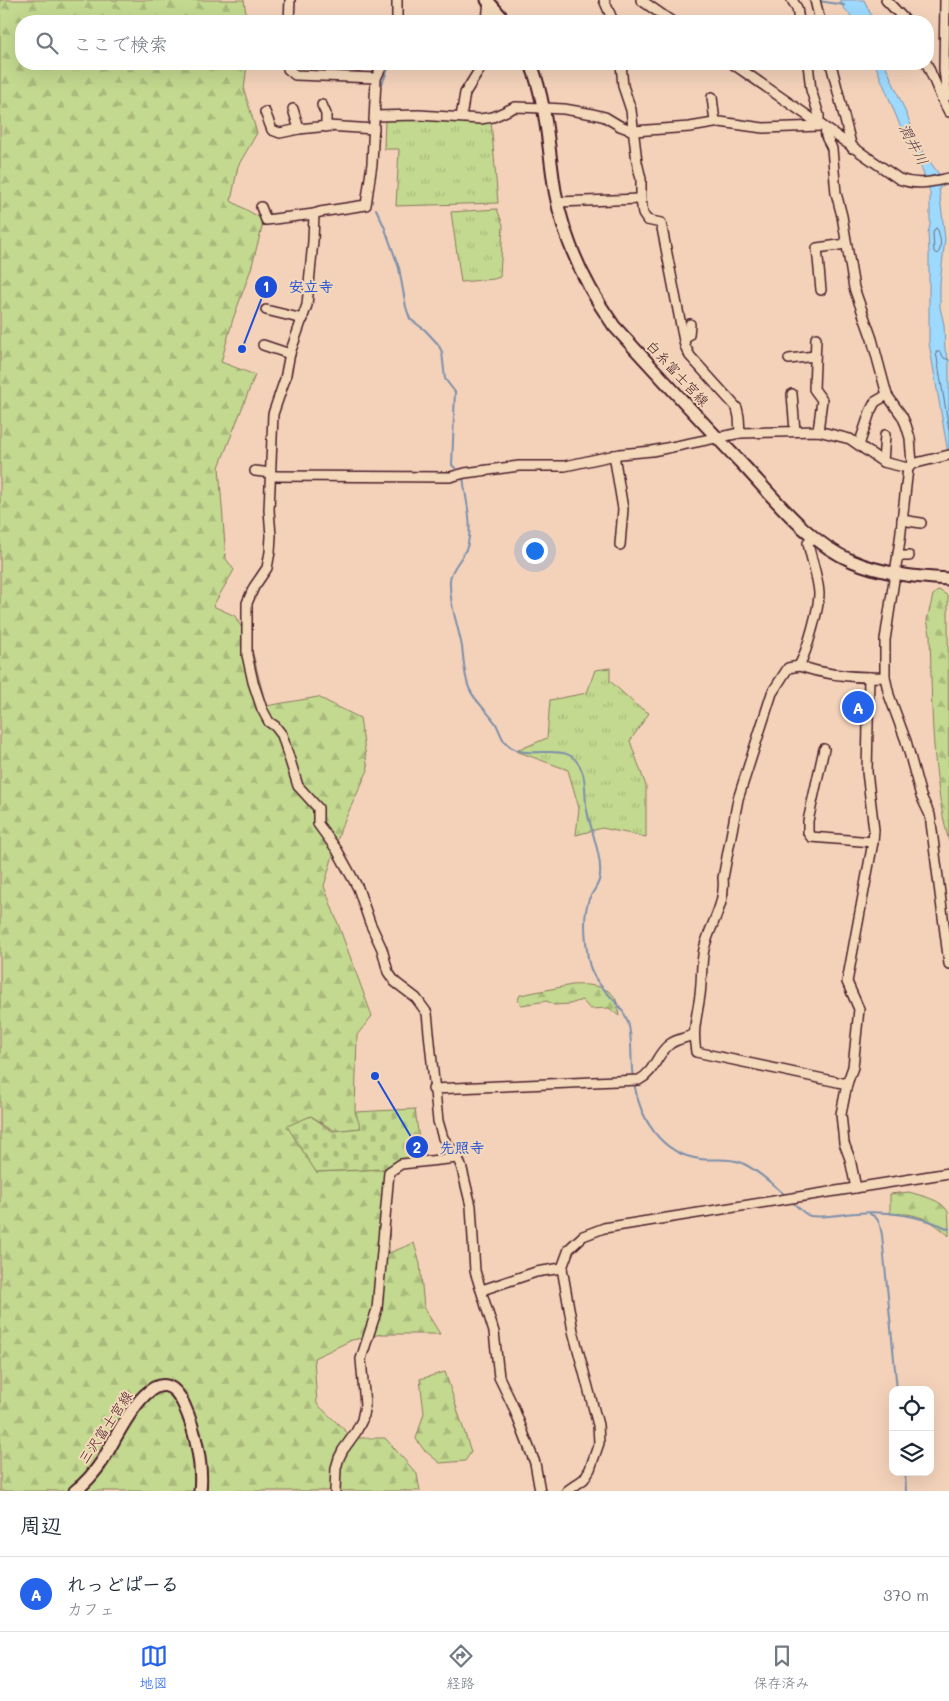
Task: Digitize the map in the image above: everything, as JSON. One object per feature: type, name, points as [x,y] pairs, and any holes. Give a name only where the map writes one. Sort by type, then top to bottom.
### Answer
[{"type":"main road","points":[[488,0],[500,15]]},
{"type":"main road","name":"白糸富士宮線","points":[[533,70],[544,108],[558,202],[568,241],[577,264],[598,304],[614,326],[782,507],[812,536],[832,551],[852,561],[896,574],[949,579]]},
{"type":"main road","name":"三沢富士宮線","points":[[75,1491],[84,1484],[102,1462],[129,1414],[141,1400],[158,1385],[167,1384],[179,1395],[187,1412],[202,1473],[200,1491]]},
{"type":"street","points":[[289,15],[290,0]]},
{"type":"street","points":[[397,0],[397,15]]},
{"type":"street","points":[[487,15],[488,0]]},
{"type":"street","points":[[604,0],[610,15]]},
{"type":"street","points":[[641,0],[662,15]]},
{"type":"street","points":[[792,0],[797,8],[798,15]]},
{"type":"street","points":[[886,0],[900,15]]},
{"type":"street","points":[[945,0],[944,69],[949,112]]},
{"type":"street","points":[[289,70],[295,75],[376,78]]},
{"type":"street","points":[[260,207],[266,220],[366,205],[372,164],[376,78],[380,70]]},
{"type":"street","points":[[461,117],[465,92],[479,70]]},
{"type":"street","points":[[621,70],[622,86],[631,110],[637,162],[641,179],[643,214],[647,220],[661,223],[684,340],[690,356],[737,408],[740,417],[740,433]]},
{"type":"street","points":[[742,70],[899,179],[911,184],[948,178]]},
{"type":"street","points":[[809,70],[811,90],[826,140],[831,144],[836,193],[842,216],[854,288],[872,339],[887,395],[902,416],[910,438],[910,466],[897,540],[896,574],[885,640],[885,677],[906,741],[921,796],[930,815],[949,964]]},
{"type":"street","points":[[832,70],[852,148]]},
{"type":"street","points":[[931,70],[946,96]]},
{"type":"street","points":[[712,97],[715,122]]},
{"type":"street","points":[[322,105],[326,114],[326,127]]},
{"type":"street","points":[[375,116],[480,119],[493,117],[515,107],[564,108],[605,117],[620,126],[634,131],[715,122],[763,128],[822,126]]},
{"type":"street","points":[[293,109],[299,129]]},
{"type":"street","points":[[265,112],[272,130],[280,133],[299,129],[326,127],[374,130]]},
{"type":"street","points":[[558,202],[641,199]]},
{"type":"street","points":[[314,214],[307,305],[290,354],[285,379],[273,414],[268,510],[271,536],[267,568],[254,587],[247,603],[247,654],[252,682],[268,722],[275,726],[282,735],[298,786],[318,808],[318,824],[337,850],[358,888],[370,923],[382,949],[388,972],[395,982],[416,998],[426,1013],[438,1122],[443,1138],[458,1158],[462,1169],[471,1206],[475,1271],[494,1332],[499,1377],[513,1406],[535,1463],[540,1491]]},
{"type":"street","points":[[821,290],[817,248],[846,244]]},
{"type":"street","points":[[266,310],[303,319]]},
{"type":"street","points":[[684,340],[689,334],[690,324]]},
{"type":"street","points":[[816,338],[814,389],[822,400],[818,431]]},
{"type":"street","points":[[263,345],[290,354]]},
{"type":"street","points":[[790,359],[815,356]]},
{"type":"street","points":[[792,394],[795,431]]},
{"type":"street","points":[[858,445],[875,402],[887,395]]},
{"type":"street","points":[[255,471],[271,475],[450,477],[464,473],[519,466],[565,466],[614,455],[652,451],[740,433],[795,431],[818,431],[850,439],[883,462],[910,466],[949,455]]},
{"type":"street","points":[[883,462],[885,436]]},
{"type":"street","points":[[614,455],[623,509],[620,545]]},
{"type":"street","points":[[902,520],[921,523]]},
{"type":"street","points":[[799,666],[816,612],[819,594],[808,543],[812,536]]},
{"type":"street","points":[[898,556],[909,556]]},
{"type":"street","points":[[847,1084],[696,1052],[693,1035],[700,995],[704,949],[720,910],[724,890],[723,878],[738,799],[772,693],[788,668],[799,666],[811,670],[869,677],[885,677]]},
{"type":"street","points":[[856,1188],[841,1114],[847,1084],[853,1067],[859,1009],[846,982],[874,830],[867,772],[869,677]]},
{"type":"street","points":[[824,749],[808,821],[808,833],[812,837],[873,842]]},
{"type":"street","points":[[434,1089],[639,1080],[648,1075],[658,1058],[670,1044],[693,1035]]},
{"type":"street","points":[[336,1491],[336,1468],[339,1458],[362,1420],[365,1405],[361,1359],[377,1309],[389,1172],[401,1164],[458,1158]]},
{"type":"street","points":[[568,1491],[584,1479],[590,1469],[598,1443],[598,1425],[573,1330],[562,1268],[569,1249],[583,1236],[604,1228],[949,1173]]},
{"type":"street","points":[[482,1290],[536,1272],[562,1268]]},
{"type":"green space","points":[[0,0],[244,0],[246,15],[15,15],[15,70],[246,70],[244,90],[257,133],[238,166],[231,201],[264,220],[251,269],[233,319],[221,362],[255,375],[219,467],[226,559],[234,570],[213,606],[235,616],[250,642],[266,706],[318,697],[360,718],[368,770],[341,828],[324,886],[372,1016],[357,1035],[355,1111],[362,1128],[335,1131],[311,1116],[316,1172],[383,1169],[390,1200],[389,1253],[414,1243],[420,1264],[424,1308],[440,1334],[382,1334],[352,1340],[314,1358],[317,1404],[353,1438],[385,1438],[417,1474],[420,1491],[0,1491]]},
{"type":"green space","points":[[385,119],[491,121],[498,203],[396,206],[399,149],[384,149]]},
{"type":"green space","points":[[497,209],[503,225],[500,277],[461,282],[451,212]]},
{"type":"green space","points":[[939,590],[948,596],[949,842],[943,816],[936,765],[932,713],[930,634],[927,620],[933,595]]},
{"type":"green space","points":[[610,668],[610,681],[637,706],[649,713],[630,741],[646,786],[646,837],[602,828],[576,835],[579,808],[568,770],[516,751],[547,738],[550,700],[587,693],[595,670]]},
{"type":"green space","points":[[572,985],[597,986],[609,991],[616,1000],[619,1016],[609,1008],[590,1009],[582,1000],[570,1004],[554,1005],[547,1001],[521,1005],[518,1000],[520,995]]},
{"type":"green space","points":[[415,1109],[421,1155],[383,1169],[316,1172],[287,1126],[311,1116],[332,1131],[361,1128],[355,1112]]},
{"type":"green space","points":[[909,1192],[931,1199],[945,1208],[948,1212],[949,1236],[936,1225],[922,1218],[907,1214],[890,1214],[890,1194]]},
{"type":"green space","points":[[445,1372],[471,1452],[465,1461],[440,1463],[424,1450],[416,1439],[424,1413],[420,1379]]},
{"type":"water","points":[[840,0],[864,0],[871,15],[850,15],[843,7]]},
{"type":"water","name":"潤井川","points":[[877,70],[888,70],[917,144],[941,177],[943,186],[939,188],[945,239],[940,283],[940,307],[944,325],[945,350],[949,361],[949,459],[929,343],[928,233],[930,225],[930,192],[921,167],[899,123]]},
{"type":"waterway","points":[[402,0],[402,15]]},
{"type":"waterway","points":[[819,1],[844,5]]},
{"type":"waterway","points":[[382,84],[388,70]]},
{"type":"waterway","points":[[376,209],[399,268],[410,319],[425,330],[438,344],[442,352],[445,379],[455,392],[452,465],[458,471]]},
{"type":"waterway","points":[[463,476],[470,526],[469,535],[467,548],[451,575],[450,589],[467,683],[478,702],[493,719],[503,740],[507,744],[516,750],[526,752],[558,752],[568,755],[576,760],[582,771],[585,783],[586,805],[600,867],[599,881],[589,899],[585,918],[589,964],[593,975],[618,1005],[628,1022],[633,1078]]},
{"type":"waterway","points":[[634,1083],[641,1109],[647,1122],[655,1133],[674,1150],[686,1156],[700,1159],[732,1160],[742,1163],[759,1173],[785,1195]]},
{"type":"waterway","points":[[792,1202],[810,1216],[868,1212],[892,1213],[916,1217],[949,1229]]},
{"type":"waterway","points":[[870,1214],[878,1220],[882,1235],[897,1386]]},
{"type":"waterway","points":[[905,1476],[906,1491]]},
{"type":"place","name":"安立寺","points":[[242,349]]},
{"type":"place","name":"れっどぱーる","points":[[858,707]]},
{"type":"place","name":"先照寺","points":[[375,1076]]}]
